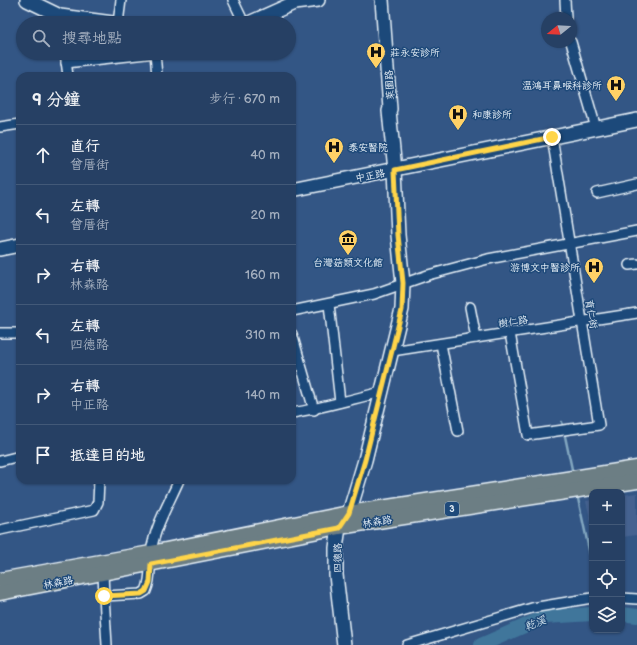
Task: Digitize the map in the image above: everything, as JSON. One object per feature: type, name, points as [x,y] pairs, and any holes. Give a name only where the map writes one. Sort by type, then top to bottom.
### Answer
[{"type":"main road","name":"3","points":[[564,485],[583,482],[637,468]]},
{"type":"main road","name":"3","points":[[583,482],[637,480]]},
{"type":"main road","name":"林森路","points":[[0,593],[103,573],[151,558],[349,513],[564,485]]},
{"type":"main road","name":"林森路","points":[[0,580],[339,528],[564,485]]},
{"type":"street","points":[[27,0],[53,16]]},
{"type":"street","points":[[119,16],[121,0]]},
{"type":"street","points":[[233,0],[241,16]]},
{"type":"street","points":[[265,16],[294,3],[318,0]]},
{"type":"street","name":"萊園路","points":[[382,0],[388,71],[389,111],[395,170]]},
{"type":"street","points":[[565,0],[566,12]]},
{"type":"street","points":[[573,48],[596,128]]},
{"type":"street","points":[[65,60],[67,72]]},
{"type":"street","points":[[66,63],[93,60]]},
{"type":"street","points":[[156,60],[157,72]]},
{"type":"street","name":"中正路","points":[[296,189],[637,120]]},
{"type":"street","points":[[0,127],[16,125]]},
{"type":"street","name":"育仁街","points":[[510,333],[528,435],[599,425],[552,137]]},
{"type":"street","name":"四德路","points":[[344,645],[336,575],[336,548],[339,528],[349,513],[372,434],[402,310],[403,283],[398,235],[395,170]]},
{"type":"street","points":[[597,193],[637,184]]},
{"type":"street","points":[[296,310],[374,294],[403,283],[488,259],[569,245],[637,231]]},
{"type":"street","points":[[0,249],[16,247]]},
{"type":"street","points":[[329,304],[340,402]]},
{"type":"street","points":[[470,307],[476,338]]},
{"type":"street","name":"樹仁路","points":[[392,351],[637,313]]},
{"type":"street","points":[[0,333],[16,333]]},
{"type":"street","points":[[441,344],[458,431]]},
{"type":"street","points":[[296,348],[314,410]]},
{"type":"street","points":[[296,412],[314,410],[382,392]]},
{"type":"street","points":[[0,461],[16,457]]},
{"type":"street","points":[[0,530],[94,510],[98,502],[99,484]]},
{"type":"street","points":[[104,596],[141,594],[146,591],[150,582],[151,558],[156,530],[177,484]]},
{"type":"street","points":[[103,573],[107,645]]},
{"type":"street","points":[[407,645],[532,608],[588,598]]},
{"type":"street","points":[[625,598],[637,599]]},
{"type":"shaded area","points":[[637,493],[637,535],[625,537],[625,495]]},
{"type":"shaded area","points":[[589,500],[589,514],[586,501]]},
{"type":"waterway","points":[[562,422],[573,474]]},
{"type":"waterway","points":[[577,494],[591,561]]},
{"type":"waterway","name":"乾溪","points":[[481,645],[545,617],[589,614]]},
{"type":"waterway","name":"乾溪","points":[[625,614],[637,616]]},
{"type":"place","name":"莊永安診所","points":[[376,69]]},
{"type":"place","name":"溫鴻耳鼻喉科診所","points":[[616,102]]},
{"type":"place","name":"和康診所","points":[[458,131]]},
{"type":"place","name":"泰安醫院","points":[[334,164]]},
{"type":"place","name":"台灣菇類文化館","points":[[348,256]]},
{"type":"place","name":"游博文中醫診所","points":[[594,284]]},
{"type":"route","points":[[104,596],[141,594],[146,591],[150,582],[151,564],[339,528],[349,513],[365,460],[402,310],[403,283],[398,235],[395,170],[552,137]]}]
